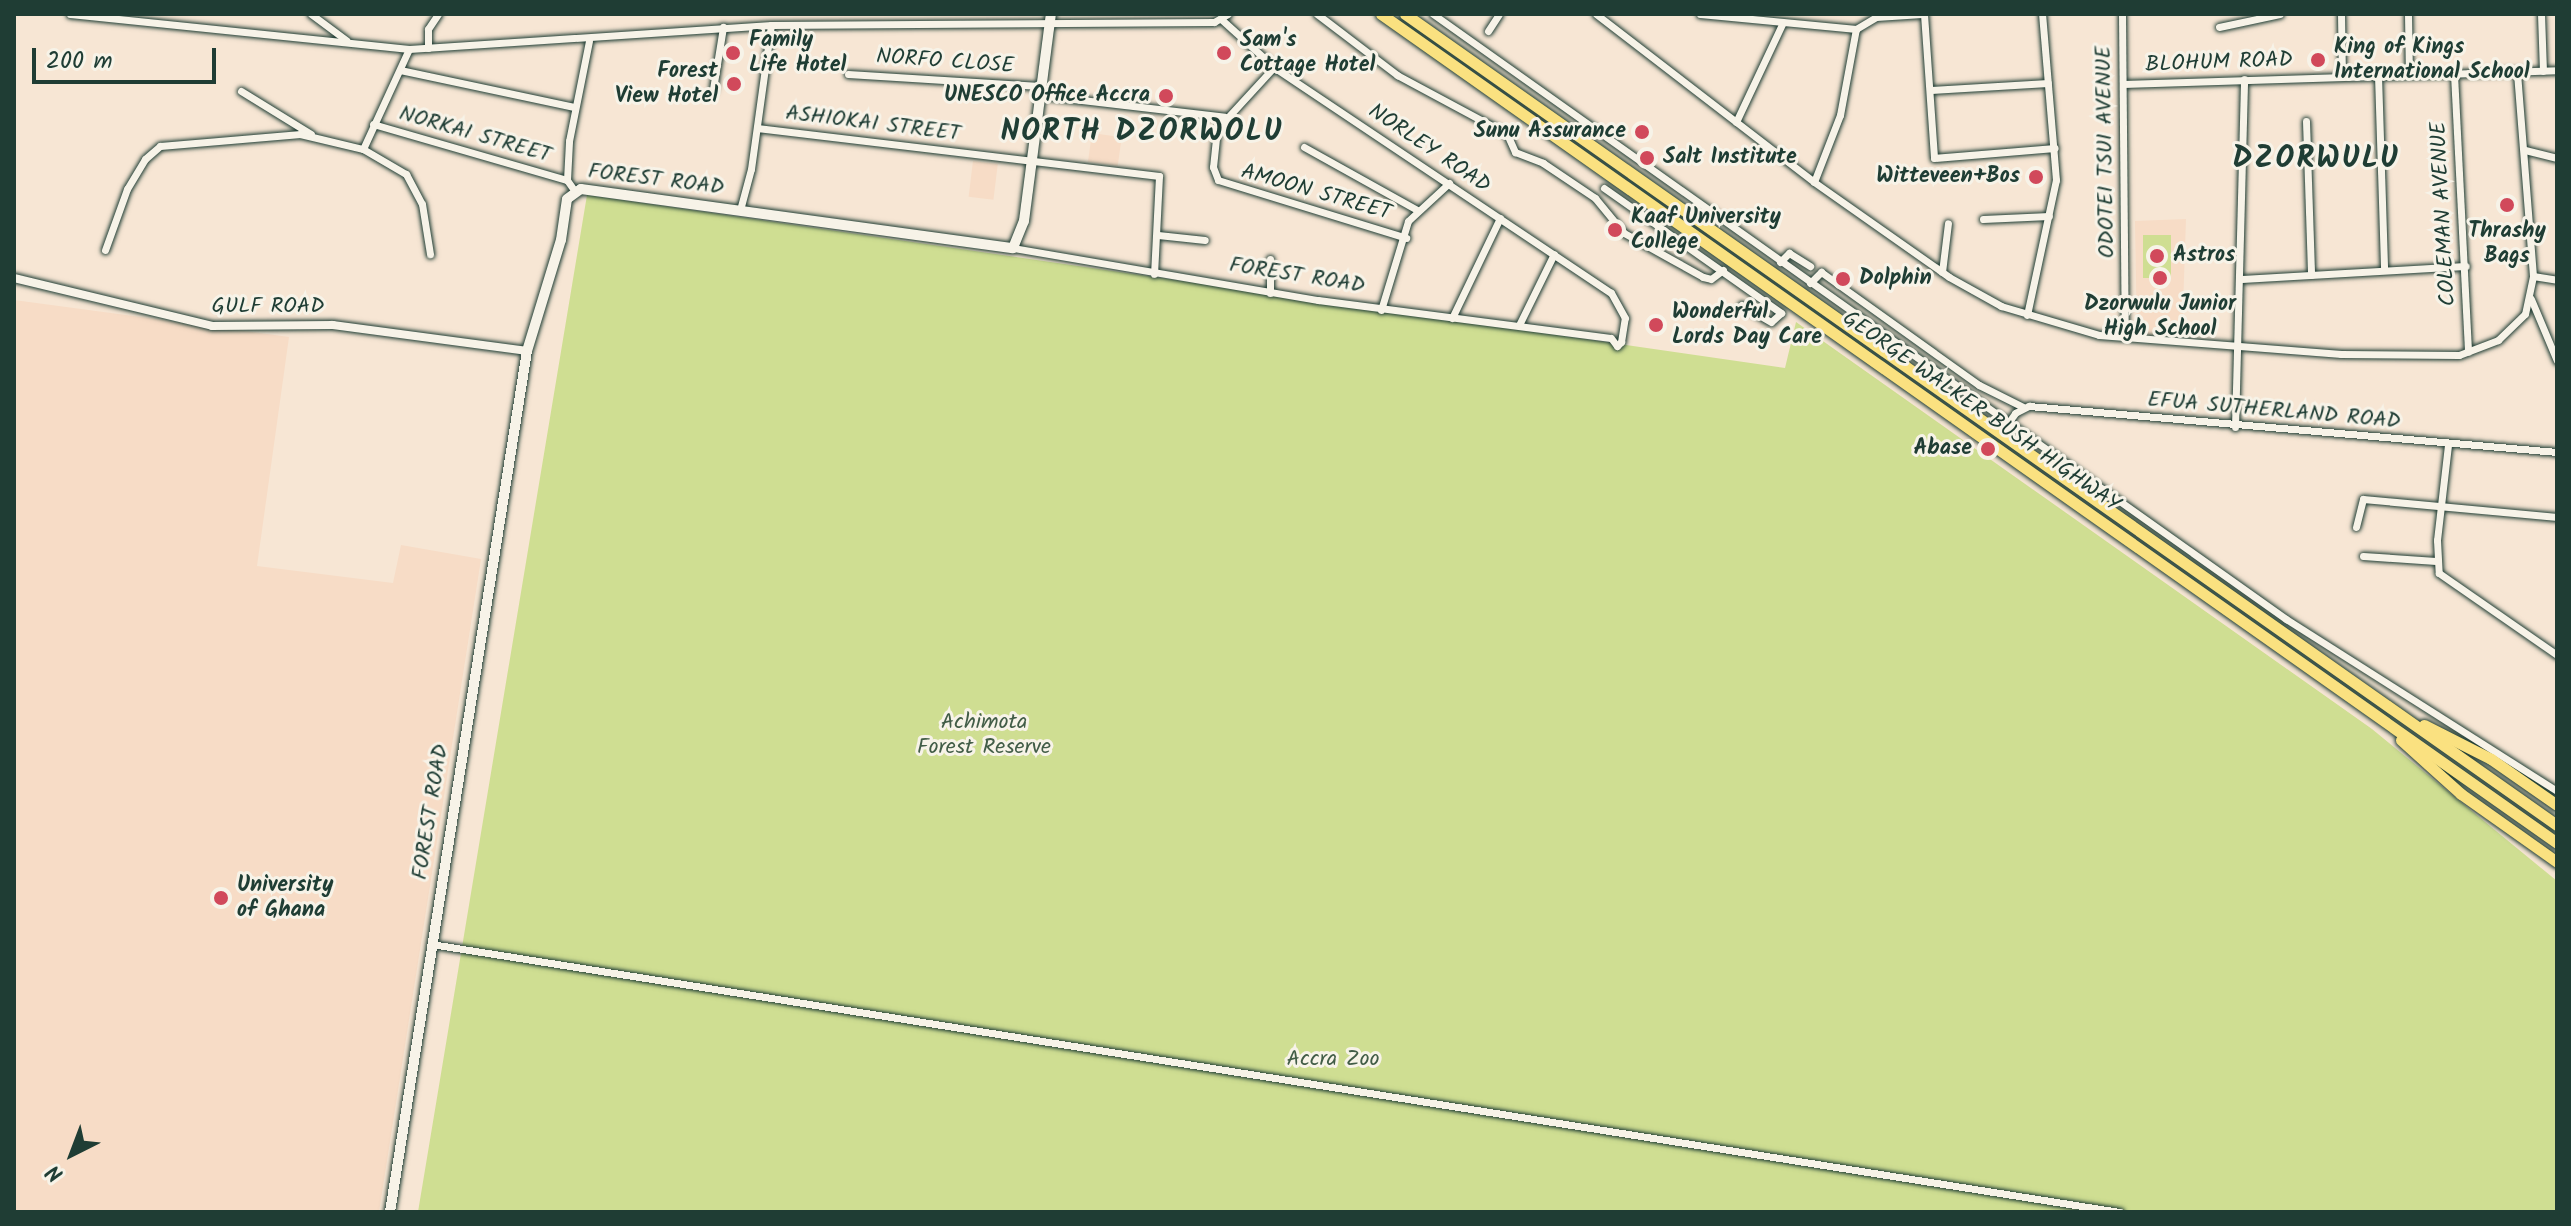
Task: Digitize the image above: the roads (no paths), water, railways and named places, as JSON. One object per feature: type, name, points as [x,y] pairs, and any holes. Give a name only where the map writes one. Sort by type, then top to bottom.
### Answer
[{"type":"highway","name":"GEORGE WALKER BUSH HIGHWAY","points":[[1381,14],[2557,843]]},
{"type":"highway","name":"GEORGE WALKER BUSH HIGHWAY","points":[[1405,14],[2557,825]]},
{"type":"highway","points":[[2398,712],[2491,759],[2557,805]]},
{"type":"highway","points":[[2371,713],[2461,794],[2557,862]]},
{"type":"main road","points":[[1013,248],[1021,233],[1033,161],[1051,18]]},
{"type":"main road","name":"FOREST ROAD","points":[[390,1212],[527,351],[561,240],[567,199],[574,190],[1013,248]]},
{"type":"street","name":"NORLEY ROAD","points":[[70,14],[409,49],[589,41],[771,25],[1225,17],[1274,67],[1617,299],[1626,327],[1617,346]]},
{"type":"street","points":[[311,14],[352,42]]},
{"type":"street","points":[[428,48],[428,29],[438,14]]},
{"type":"street","points":[[1317,14],[1397,75],[1511,137],[1519,155],[1543,163],[1595,198],[1615,223],[1647,247],[1703,277],[1711,279],[1723,270]]},
{"type":"street","points":[[1433,14],[2332,650],[2557,791]]},
{"type":"street","points":[[1488,31],[1499,14]]},
{"type":"street","points":[[1596,14],[1814,182],[1942,272],[2027,315],[2079,331],[2238,347],[2441,357],[2468,352],[2515,327],[2531,299],[2533,276],[2517,72]]},
{"type":"street","points":[[1700,14],[1856,29],[1876,17],[1923,14],[1934,158],[2055,148]]},
{"type":"street","points":[[2027,315],[2049,216],[2055,148],[2042,14]]},
{"type":"street","name":"ODOTEI TSUI AVENUE","points":[[2122,14],[2125,337]]},
{"type":"street","points":[[2219,27],[2280,14]]},
{"type":"street","points":[[2341,14],[2342,76]]},
{"type":"street","points":[[2408,14],[2409,75]]},
{"type":"street","points":[[2541,14],[2543,71]]},
{"type":"street","points":[[1736,122],[1783,22]]},
{"type":"street","points":[[740,210],[757,128],[771,25]]},
{"type":"street","points":[[713,89],[723,27]]},
{"type":"street","points":[[1814,182],[1840,115],[1856,29]]},
{"type":"street","points":[[574,190],[567,180],[574,107],[589,41]]},
{"type":"street","points":[[363,149],[409,49]]},
{"type":"street","points":[[1225,117],[1274,67]]},
{"type":"street","points":[[400,70],[574,107]]},
{"type":"street","name":"BLOHUM ROAD","points":[[2123,84],[2557,70]]},
{"type":"street","name":"NORFO CLOSE","points":[[848,74],[1040,91],[1225,117]]},
{"type":"street","name":"COLEMAN AVENUE","points":[[2454,74],[2468,352]]},
{"type":"street","points":[[2378,75],[2384,269]]},
{"type":"street","points":[[2235,427],[2244,79]]},
{"type":"street","points":[[1931,90],[2048,83]]},
{"type":"street","points":[[241,91],[279,110],[313,136]]},
{"type":"street","name":"AMOON STREET","points":[[1225,117],[1214,140],[1218,180],[1406,238]]},
{"type":"street","points":[[2306,121],[2311,275]]},
{"type":"street","name":"NORKAI STREET","points":[[373,124],[567,180]]},
{"type":"street","name":"ASHIOKAI STREET","points":[[757,128],[1159,176],[1158,235]]},
{"type":"street","points":[[105,250],[127,189],[145,159],[160,146],[232,136],[313,136],[363,149],[391,161],[416,187],[430,254]]},
{"type":"street","points":[[1304,147],[1417,210]]},
{"type":"street","points":[[2525,150],[2557,158]]},
{"type":"street","points":[[1595,198],[1612,176]]},
{"type":"street","points":[[1381,310],[1406,238],[1408,221],[1449,183]]},
{"type":"street","points":[[1604,188],[1781,313],[1771,322],[1741,305]]},
{"type":"street","points":[[1983,219],[2049,216]]},
{"type":"street","points":[[1452,318],[1500,218]]},
{"type":"street","points":[[1942,272],[1948,223]]},
{"type":"street","points":[[1154,274],[1158,235],[1205,240]]},
{"type":"street","name":"FOREST ROAD","points":[[1013,248],[1381,310],[1611,338],[1617,346]]},
{"type":"street","points":[[1780,262],[1789,253],[1810,266]]},
{"type":"street","points":[[1519,325],[1554,254]]},
{"type":"street","points":[[1270,259],[1270,293]]},
{"type":"street","points":[[2241,279],[2466,266]]},
{"type":"street","points":[[1810,283],[1821,272],[1979,385],[2023,407],[2000,434]]},
{"type":"street","points":[[2533,276],[2557,280]]},
{"type":"street","name":"GULF ROAD","points":[[14,278],[212,326],[333,325],[527,351]]},
{"type":"street","points":[[2531,299],[2557,361]]},
{"type":"street","points":[[1859,317],[1867,305]]},
{"type":"street","name":"EFUA SUTHERLAND ROAD","points":[[2023,407],[2448,445],[2557,450]]},
{"type":"street","points":[[2448,445],[2436,561],[2444,579],[2557,655]]},
{"type":"street","points":[[2356,527],[2363,499],[2557,517]]},
{"type":"street","points":[[2363,556],[2436,561]]},
{"type":"street","points":[[431,944],[2120,1212]]},
{"type":"place","name":"Family Life Hotel","points":[[733,53]]},
{"type":"place","name":"Sam's Cottage Hotel","points":[[1224,53]]},
{"type":"place","name":"King of Kings International School","points":[[2318,60]]},
{"type":"place","name":"Forest View Hotel","points":[[734,84]]},
{"type":"place","name":"UNESCO Office Accra","points":[[1166,96]]},
{"type":"place","name":"Sunu Assurance","points":[[1642,132]]},
{"type":"place","name":"Salt Institute","points":[[1647,158]]},
{"type":"place","name":"Witteveen+Bos","points":[[2036,177]]},
{"type":"place","name":"Thrashy Bags","points":[[2507,205]]},
{"type":"place","name":"Kaaf University College","points":[[1615,230]]},
{"type":"place","name":"Astros","points":[[2157,256]]},
{"type":"place","name":"Dzorwulu Junior High School","points":[[2160,278]]},
{"type":"place","name":"Dolphin","points":[[1843,279]]},
{"type":"place","name":"Wonderful Lords Day Care","points":[[1656,325]]},
{"type":"place","name":"Abase","points":[[1988,449]]},
{"type":"place","name":"University of Ghana","points":[[221,898]]},
{"type":"district","name":"NORTH DZORWOLU","points":[[1142,132]]},
{"type":"district","name":"DZORWULU","points":[[2316,159]]},
{"type":"park label","name":"Achimota Forest Reserve","points":[[984,734]]},
{"type":"park label","name":"Accra Zoo","points":[[1333,1060]]}]
